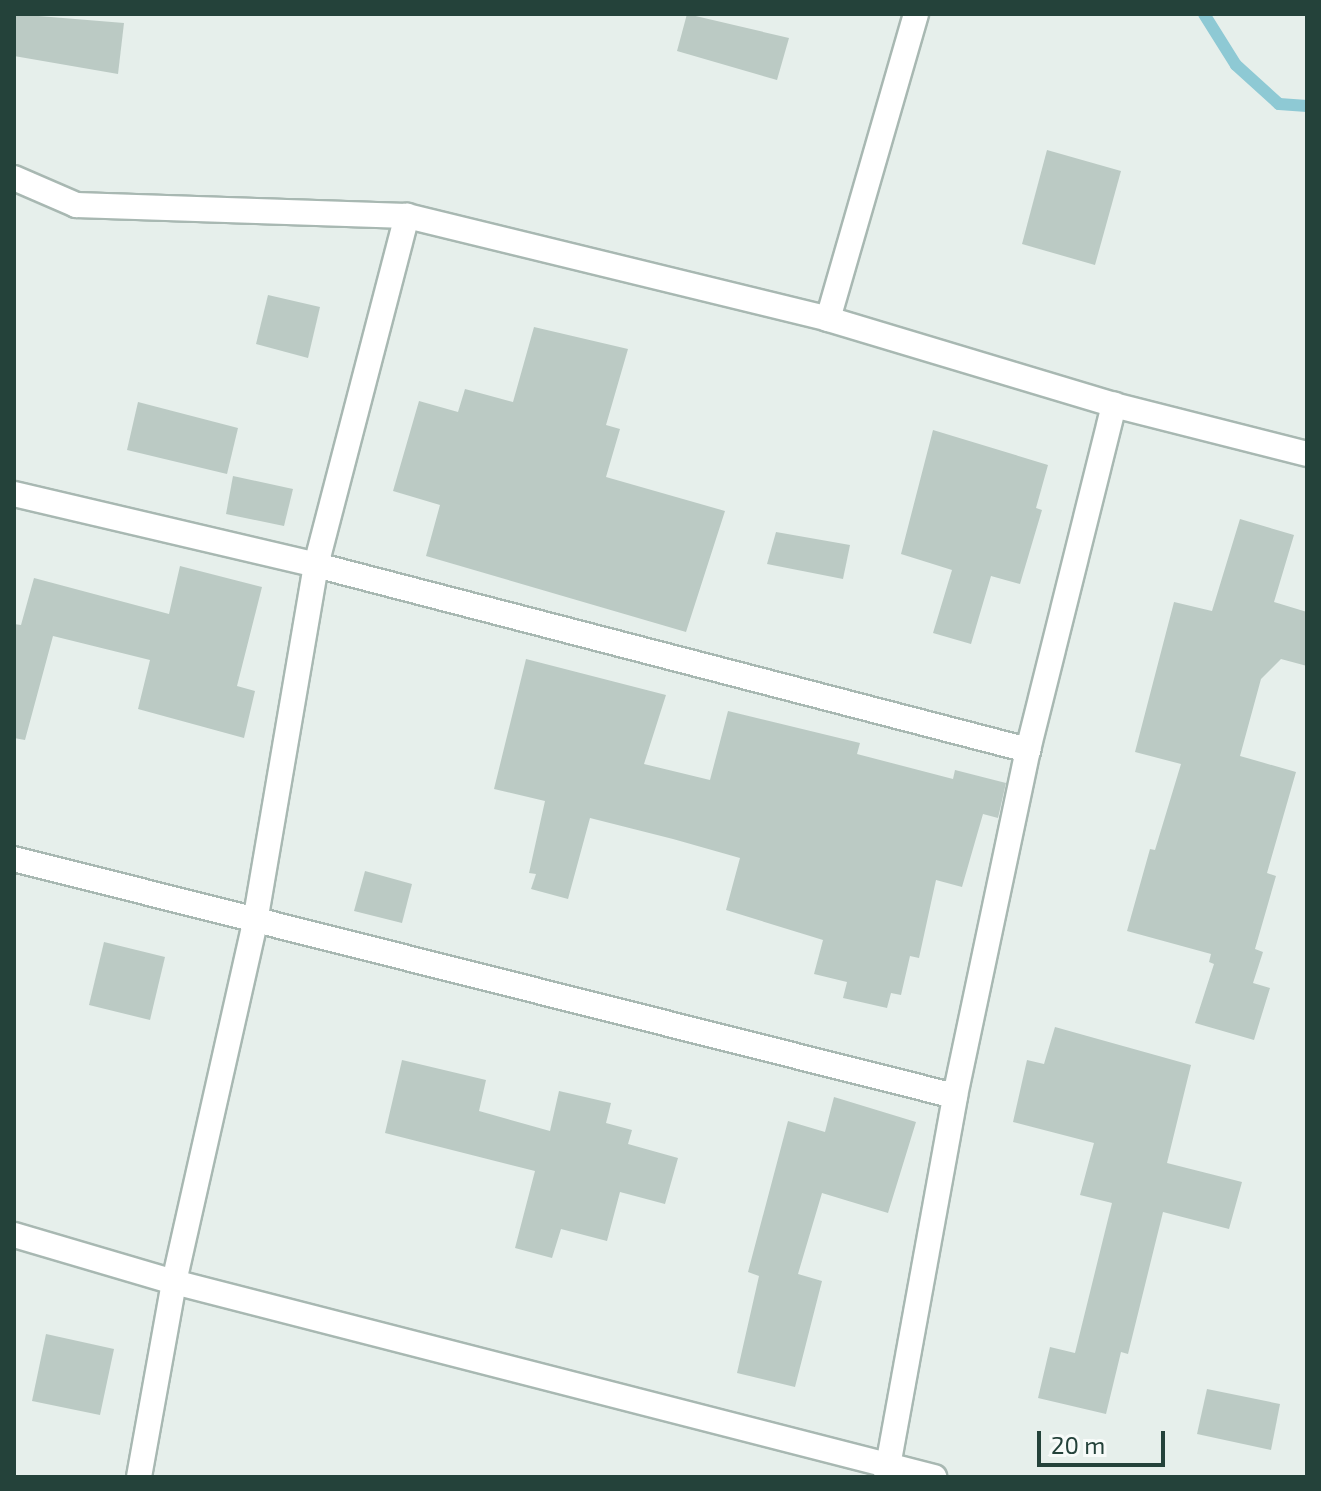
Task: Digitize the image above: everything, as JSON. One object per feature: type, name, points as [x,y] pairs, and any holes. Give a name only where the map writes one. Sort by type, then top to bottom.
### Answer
[{"type":"street","points":[[828,319],[916,14]]},
{"type":"street","points":[[14,178],[76,205],[407,216],[828,319],[1114,405],[1307,454]]},
{"type":"street","points":[[139,1477],[174,1282],[255,922],[316,565],[407,216]]},
{"type":"street","points":[[886,1472],[955,1096],[1028,750],[1114,405]]},
{"type":"street","points":[[14,494],[316,565],[1028,750]]},
{"type":"street","points":[[14,859],[955,1096]]},
{"type":"street","points":[[14,1235],[174,1282],[886,1472],[934,1477]]},
{"type":"building","points":[[14,14],[124,23],[118,74],[14,56]]},
{"type":"building","points":[[687,14],[789,38],[777,80],[677,51]]},
{"type":"building","points":[[1047,150],[1121,171],[1095,265],[1022,244]]},
{"type":"building","points":[[268,295],[320,307],[308,358],[256,344]]},
{"type":"building","points":[[534,327],[628,349],[606,425],[620,429],[606,477],[725,511],[686,632],[426,556],[440,505],[393,491],[419,401],[458,412],[465,389],[513,402]]},
{"type":"building","points":[[138,402],[238,428],[227,474],[127,450]]},
{"type":"building","points":[[933,430],[1048,465],[1036,508],[1042,510],[1020,584],[991,576],[971,644],[933,633],[952,570],[901,554]]},
{"type":"building","points":[[233,476],[293,489],[284,526],[226,514]]},
{"type":"building","points":[[1240,519],[1294,535],[1274,602],[1307,612],[1307,666],[1281,659],[1261,679],[1240,756],[1296,772],[1267,873],[1276,876],[1255,949],[1263,952],[1253,983],[1270,988],[1254,1040],[1195,1023],[1214,964],[1209,962],[1211,954],[1127,931],[1150,849],[1155,850],[1181,764],[1135,752],[1174,602],[1212,611]]},
{"type":"building","points":[[776,532],[850,545],[843,579],[767,564]]},
{"type":"building","points":[[180,566],[262,587],[237,686],[255,691],[244,738],[138,709],[150,660],[53,636],[25,740],[14,738],[14,624],[21,625],[34,578],[169,614]]},
{"type":"building","points":[[526,659],[666,695],[644,764],[710,780],[728,711],[860,743],[857,754],[953,779],[955,770],[1006,783],[998,818],[983,814],[962,887],[936,880],[919,958],[910,956],[901,995],[891,993],[887,1008],[843,998],[847,982],[814,974],[823,940],[726,910],[740,858],[590,818],[568,899],[531,889],[536,874],[529,873],[545,801],[494,789]]},
{"type":"building","points":[[365,871],[412,884],[402,923],[354,911]]},
{"type":"building","points":[[104,942],[165,957],[150,1020],[89,1005]]},
{"type":"building","points":[[1055,1027],[1191,1065],[1167,1163],[1242,1182],[1229,1229],[1163,1212],[1128,1354],[1121,1352],[1106,1414],[1038,1398],[1050,1347],[1075,1353],[1112,1203],[1080,1195],[1094,1143],[1013,1122],[1027,1060],[1044,1064]]},
{"type":"building","points":[[402,1060],[486,1080],[479,1111],[550,1131],[559,1091],[611,1103],[606,1123],[632,1130],[628,1144],[678,1158],[665,1204],[620,1192],[607,1241],[561,1229],[552,1258],[515,1248],[535,1171],[385,1133]]},
{"type":"building","points":[[834,1097],[916,1122],[888,1213],[822,1193],[798,1274],[822,1281],[795,1387],[737,1373],[759,1276],[748,1272],[788,1121],[825,1132]]},
{"type":"building","points":[[46,1334],[114,1349],[100,1415],[32,1401]]},
{"type":"building","points":[[1207,1389],[1280,1404],[1271,1450],[1197,1434]]},
{"type":"waterway","points":[[1204,14],[1236,65],[1279,104],[1307,106]]}]
